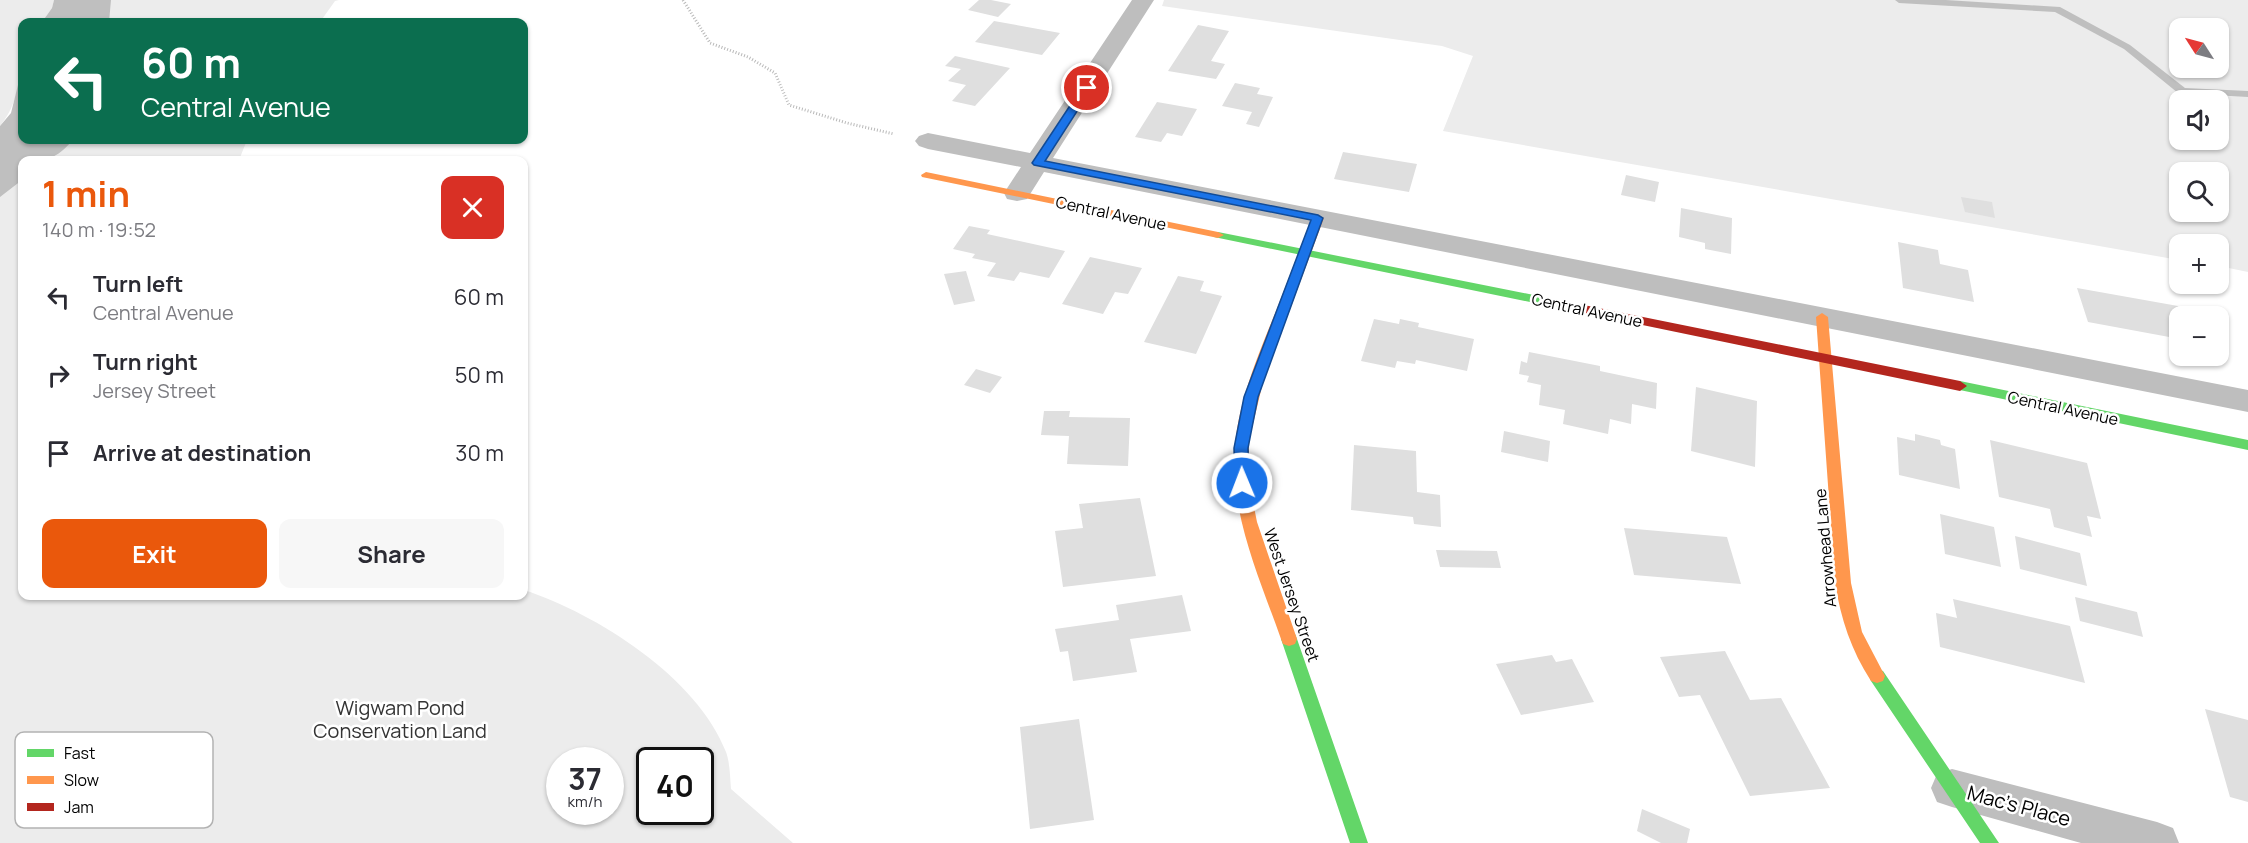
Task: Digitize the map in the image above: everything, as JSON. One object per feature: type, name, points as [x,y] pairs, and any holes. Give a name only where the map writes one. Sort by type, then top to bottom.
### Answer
[{"type":"street","points":[[1017,194],[1143,0]]},
{"type":"street","name":"Central Avenue","points":[[928,141],[2248,401]]},
{"type":"street","name":"Central Avenue","points":[[926,175],[2248,445]]},
{"type":"street","name":"West Jersey Street","points":[[1318,218],[1256,379],[1246,415],[1241,448],[1242,483],[1252,529],[1359,843]]},
{"type":"street","name":"Arrowhead Lane","points":[[1822,317],[1843,583],[1849,622],[1861,653],[1990,843]]},
{"type":"street","name":"Mac's Place","points":[[1952,788],[2157,843]]},
{"type":"path","points":[[683,0],[710,43],[748,57],[775,73],[789,105],[846,123],[928,141]]},
{"type":"green space","points":[[0,0],[54,0],[52,8],[45,18],[18,18],[18,90],[8,115],[0,126]]},
{"type":"green space","points":[[72,0],[339,0],[335,1],[323,18],[65,18]]},
{"type":"green space","points":[[1164,0],[2248,0],[2248,272],[2229,268],[2229,234],[2169,234],[2169,258],[1443,131],[1473,56],[1442,46],[1162,6]]},
{"type":"green space","name":"Wigwam Pond Conservation Land","points":[[20,144],[245,144],[241,156],[18,156],[18,600],[528,600],[528,592],[582,615],[612,632],[669,674],[712,724],[726,752],[731,789],[793,843],[0,843],[0,179]]},
{"type":"shaded area","points":[[54,0],[111,0],[109,18],[45,18],[52,8]]},
{"type":"shaded area","points":[[18,85],[18,144],[69,144],[54,156],[18,156],[18,183],[0,197],[0,126],[11,113]]},
{"type":"building","points":[[979,0],[1011,4],[998,17],[968,10]]},
{"type":"building","points":[[994,21],[1060,33],[1042,55],[975,42]]},
{"type":"building","points":[[1198,25],[1229,31],[1211,61],[1225,64],[1216,79],[1168,71]]},
{"type":"building","points":[[955,56],[1010,68],[975,106],[952,101],[966,85],[948,81],[961,69],[945,66]]},
{"type":"building","points":[[1235,83],[1260,88],[1257,94],[1273,97],[1259,127],[1246,124],[1252,112],[1222,106]]},
{"type":"building","points":[[1157,102],[1197,109],[1182,136],[1167,133],[1161,142],[1135,137]]},
{"type":"building","points":[[1343,152],[1417,164],[1409,192],[1334,179]]},
{"type":"building","points":[[1626,175],[1659,182],[1655,202],[1621,195]]},
{"type":"building","points":[[1961,197],[1992,202],[1995,218],[1965,212]]},
{"type":"building","points":[[1681,208],[1732,218],[1731,254],[1705,249],[1705,243],[1679,237]]},
{"type":"building","points":[[969,226],[990,230],[987,234],[1065,251],[1049,278],[1020,272],[1014,281],[987,276],[996,263],[972,258],[975,254],[953,249]]},
{"type":"building","points":[[1898,242],[1938,250],[1940,264],[1968,270],[1974,302],[1903,288]]},
{"type":"building","points":[[1090,257],[1142,268],[1128,294],[1115,292],[1103,314],[1062,304]]},
{"type":"building","points":[[966,271],[975,301],[954,305],[944,274]]},
{"type":"building","points":[[1178,276],[1204,281],[1200,291],[1222,296],[1196,354],[1144,342]]},
{"type":"building","points":[[2077,288],[2178,306],[2169,306],[2169,337],[2088,322]]},
{"type":"building","points":[[1374,319],[1399,324],[1400,319],[1419,323],[1418,327],[1474,339],[1467,371],[1416,360],[1415,364],[1397,361],[1395,368],[1361,361]]},
{"type":"building","points":[[1529,352],[1600,366],[1600,371],[1657,383],[1656,409],[1632,404],[1631,424],[1610,419],[1608,434],[1563,424],[1565,410],[1539,405],[1541,385],[1527,382],[1529,376],[1519,374],[1521,361],[1527,363]]},
{"type":"building","points":[[976,369],[1002,377],[990,393],[964,385]]},
{"type":"building","points":[[1696,387],[1757,401],[1755,467],[1691,451]]},
{"type":"building","points":[[1044,411],[1070,411],[1069,417],[1130,418],[1128,466],[1067,464],[1069,436],[1041,435]]},
{"type":"building","points":[[1504,431],[1550,441],[1548,462],[1501,452]]},
{"type":"building","points":[[1915,434],[1940,440],[1941,445],[1955,449],[1960,489],[1899,475],[1897,437],[1915,441]]},
{"type":"building","points":[[1990,440],[2087,463],[2101,519],[2087,516],[2092,537],[2054,527],[2050,509],[1999,497]]},
{"type":"building","points":[[1354,445],[1416,451],[1417,492],[1440,495],[1441,527],[1414,524],[1413,517],[1351,510]]},
{"type":"building","points":[[1140,498],[1156,576],[1063,587],[1055,531],[1083,528],[1079,504]]},
{"type":"building","points":[[1940,514],[1994,527],[2001,567],[1945,554]]},
{"type":"building","points":[[1624,528],[1727,537],[1741,584],[1634,575]]},
{"type":"building","points":[[2015,536],[2080,553],[2087,586],[2020,569]]},
{"type":"building","points":[[1436,550],[1497,551],[1501,568],[1440,567]]},
{"type":"building","points":[[1182,595],[1191,631],[1130,639],[1137,672],[1073,681],[1068,651],[1060,652],[1055,629],[1119,620],[1116,605]]},
{"type":"building","points":[[2075,597],[2137,612],[2143,637],[2080,621]]},
{"type":"building","points":[[1953,599],[2070,626],[2085,683],[1940,647],[1936,613],[1957,618]]},
{"type":"building","points":[[1725,651],[1750,700],[1781,698],[1830,788],[1750,796],[1700,695],[1679,697],[1660,657]]},
{"type":"building","points":[[1552,655],[1556,662],[1572,659],[1594,702],[1521,715],[1496,664]]},
{"type":"building","points":[[2205,709],[2248,720],[2248,802],[2230,797]]},
{"type":"building","points":[[1079,719],[1094,820],[1030,829],[1020,727]]},
{"type":"building","points":[[1642,809],[1690,829],[1687,843],[1661,843],[1637,831]]},
{"type":"waterway","points":[[1899,0],[2057,9],[2127,47],[2182,91],[2248,94]]},
{"type":"traffic: fast","points":[[1218,235],[1574,307]]},
{"type":"traffic: fast","points":[[1960,386],[2248,445]]},
{"type":"traffic: fast","points":[[1289,639],[1359,843]]},
{"type":"traffic: fast","points":[[1877,676],[1990,843]]},
{"type":"traffic: slow","points":[[926,175],[1218,235]]},
{"type":"traffic: slow","points":[[1289,639],[1249,522],[1242,482],[1242,441],[1256,382],[1318,218]]},
{"type":"traffic: slow","points":[[1822,317],[1843,583],[1854,632],[1877,676]]},
{"type":"traffic: jam","points":[[1574,307],[1960,386]]},
{"type":"route","points":[[1087,88],[1038,163],[1318,218],[1256,379],[1246,415],[1241,448],[1242,483]]}]
